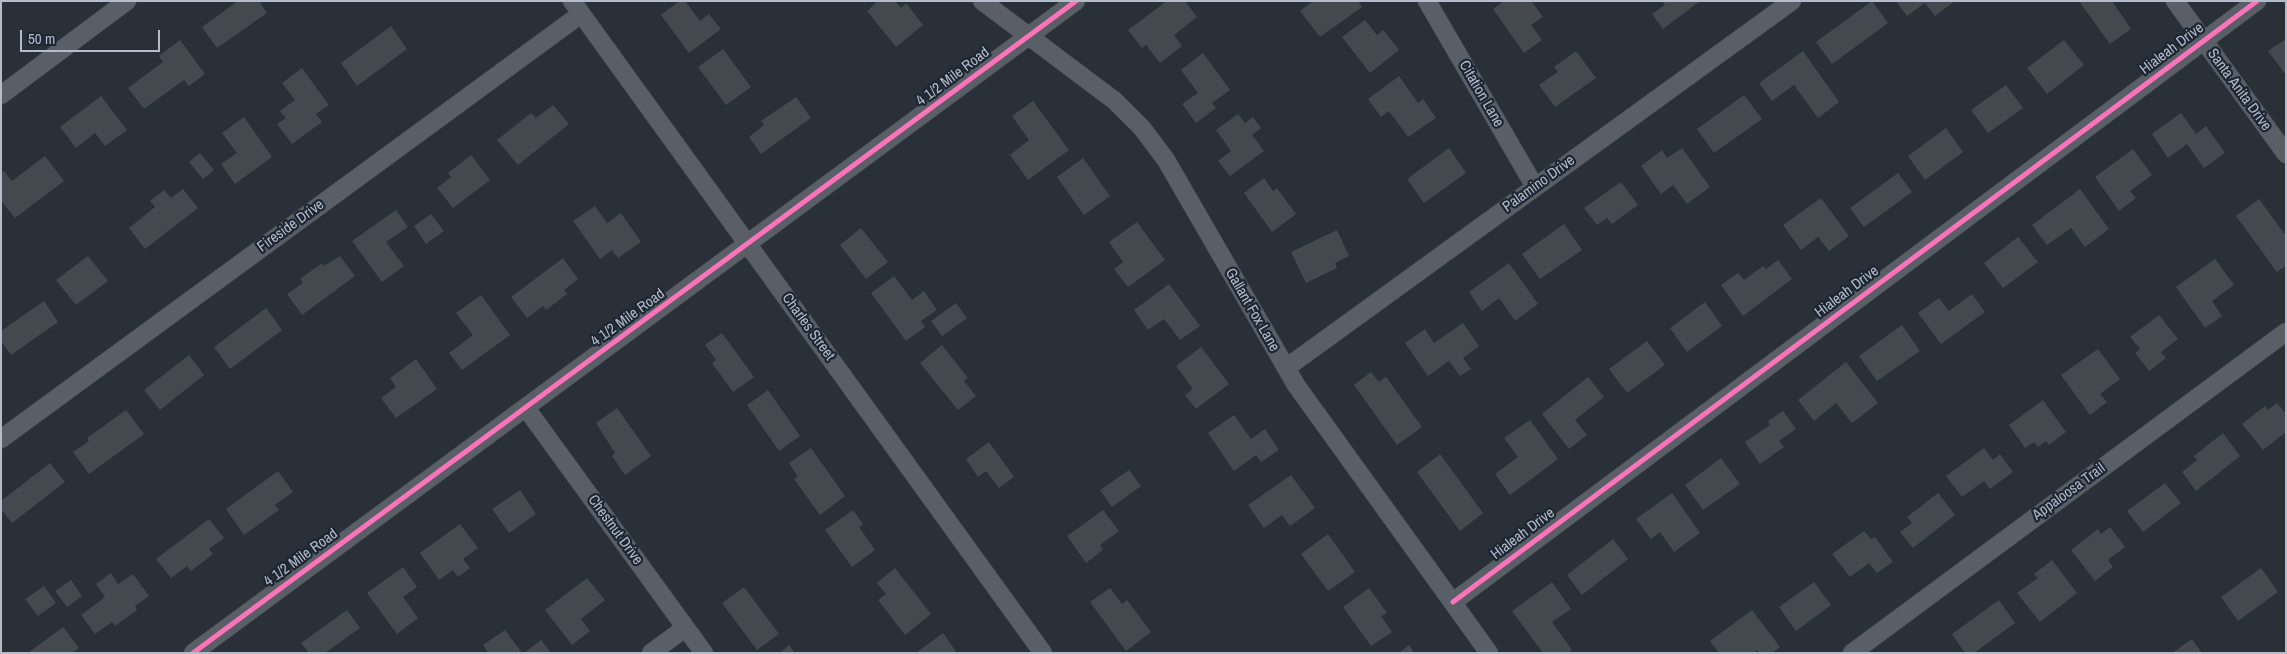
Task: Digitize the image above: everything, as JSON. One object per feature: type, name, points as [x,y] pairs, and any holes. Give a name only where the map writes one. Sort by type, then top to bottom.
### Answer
[{"type":"street","points":[[1,95],[127,1]]},
{"type":"street","name":"Gallant Fox Lane","points":[[982,1],[1115,101],[1142,128],[1166,160],[1286,368],[1489,653]]},
{"type":"street","name":"4 1/2 Mile Road","points":[[193,653],[1076,1]]},
{"type":"street","name":"Citation Lane","points":[[1427,1],[1535,188]]},
{"type":"street","name":"Palamino Drive","points":[[1286,368],[1792,1]]},
{"type":"street","name":"Santa Anita Drive","points":[[2176,1],[2286,154]]},
{"type":"street","name":"Hialeah Drive","points":[[1452,602],[2257,1]]},
{"type":"street","name":"Charles Street","points":[[576,8],[1044,653]]},
{"type":"street","name":"Fireside Drive","points":[[1,439],[576,8]]},
{"type":"street","name":"Appaloosa Trail","points":[[1852,653],[2286,332]]},
{"type":"street","name":"Chestnut Drive","points":[[526,408],[704,653]]},
{"type":"street","points":[[651,653],[685,628]]},
{"type":"building","points":[[238,1],[259,1],[267,13],[217,48],[202,27]]},
{"type":"building","points":[[679,1],[685,1],[700,21],[709,14],[721,29],[689,53],[661,15]]},
{"type":"building","points":[[878,1],[895,1],[901,8],[906,3],[923,25],[896,47],[867,11]]},
{"type":"building","points":[[1167,1],[1185,1],[1197,17],[1174,35],[1182,46],[1160,63],[1146,45],[1142,48],[1128,30]]},
{"type":"building","points":[[1313,1],[1358,1],[1362,7],[1320,37],[1300,11]]},
{"type":"building","points":[[1504,1],[1531,1],[1543,17],[1531,25],[1542,40],[1524,53],[1493,9]]},
{"type":"building","points":[[1662,1],[1700,1],[1663,29],[1652,14],[1665,5]]},
{"type":"building","points":[[1872,1],[1888,23],[1832,64],[1816,42]]},
{"type":"building","points":[[1896,1],[1955,1],[1935,16],[1925,3],[1907,16]]},
{"type":"building","points":[[2079,1],[2112,1],[2131,29],[2110,44]]},
{"type":"building","points":[[1365,20],[1377,35],[1383,30],[1399,50],[1370,73],[1342,37]]},
{"type":"building","points":[[391,26],[407,49],[357,86],[341,63]]},
{"type":"building","points":[[2286,39],[2286,75],[2268,51]]},
{"type":"building","points":[[180,40],[205,74],[189,86],[184,80],[144,109],[128,88],[163,62],[159,56]]},
{"type":"building","points":[[2064,40],[2084,65],[2047,94],[2027,68]]},
{"type":"building","points":[[723,49],[751,87],[726,105],[698,67]]},
{"type":"building","points":[[1576,51],[1596,78],[1555,107],[1539,85],[1558,72],[1554,67]]},
{"type":"building","points":[[1803,51],[1839,102],[1818,118],[1794,85],[1772,101],[1759,83]]},
{"type":"building","points":[[1203,53],[1230,90],[1212,103],[1216,108],[1196,123],[1182,104],[1198,93],[1181,70]]},
{"type":"building","points":[[302,68],[329,105],[316,114],[322,122],[292,144],[277,124],[286,118],[280,111],[295,100],[282,83]]},
{"type":"building","points":[[1399,76],[1418,103],[1423,99],[1436,118],[1408,137],[1389,111],[1381,117],[1368,99]]},
{"type":"building","points":[[2006,85],[2023,108],[1988,133],[1971,110]]},
{"type":"building","points":[[1744,95],[1762,119],[1714,153],[1697,129]]},
{"type":"building","points":[[101,96],[127,130],[105,146],[95,133],[76,148],[60,127]]},
{"type":"building","points":[[796,97],[811,118],[761,154],[749,137],[764,125],[761,121]]},
{"type":"building","points":[[1033,101],[1069,150],[1028,180],[1010,155],[1029,140],[1012,116]]},
{"type":"building","points":[[553,105],[569,124],[518,165],[497,140],[531,113],[536,118]]},
{"type":"building","points":[[2181,113],[2196,134],[2206,126],[2225,153],[2204,168],[2187,144],[2168,158],[2152,134]]},
{"type":"building","points":[[1238,114],[1245,123],[1253,117],[1261,128],[1252,135],[1264,151],[1230,176],[1218,161],[1231,151],[1216,130]]},
{"type":"building","points":[[244,117],[272,157],[235,184],[221,164],[237,153],[222,133]]},
{"type":"building","points":[[1946,128],[1963,152],[1925,180],[1908,156]]},
{"type":"building","points":[[1449,148],[1466,173],[1424,203],[1407,179]]},
{"type":"building","points":[[1682,148],[1710,187],[1687,204],[1673,185],[1661,194],[1641,166],[1662,150],[1667,158]]},
{"type":"building","points":[[2133,149],[2152,175],[2130,191],[2136,198],[2119,211],[2095,177]]},
{"type":"building","points":[[200,153],[214,170],[203,179],[189,162]]},
{"type":"building","points":[[471,155],[490,180],[453,208],[437,188],[451,177],[448,173]]},
{"type":"building","points":[[45,156],[64,181],[15,218],[1,201],[1,173],[4,171],[12,181]]},
{"type":"building","points":[[1083,158],[1110,196],[1084,215],[1057,177]]},
{"type":"building","points":[[1898,173],[1912,192],[1864,227],[1850,208]]},
{"type":"building","points":[[1264,178],[1273,191],[1277,188],[1296,214],[1272,232],[1244,193]]},
{"type":"building","points":[[1621,182],[1638,205],[1612,224],[1607,218],[1597,225],[1584,208]]},
{"type":"building","points":[[183,189],[198,208],[145,249],[129,228],[155,207],[150,201],[164,190],[171,198]]},
{"type":"building","points":[[2080,189],[2109,229],[2085,247],[2071,228],[2047,245],[2032,225]]},
{"type":"building","points":[[1821,198],[1849,236],[1829,251],[1818,237],[1801,250],[1783,225]]},
{"type":"building","points":[[2259,199],[2286,236],[2286,266],[2277,272],[2236,216]]},
{"type":"building","points":[[595,206],[607,223],[621,213],[641,242],[618,258],[612,250],[600,259],[573,221]]},
{"type":"building","points":[[396,210],[408,227],[386,242],[404,266],[382,282],[352,241]]},
{"type":"building","points":[[431,214],[444,231],[426,244],[414,226]]},
{"type":"building","points":[[1137,222],[1165,260],[1128,287],[1114,269],[1123,262],[1109,242]]},
{"type":"building","points":[[1564,224],[1582,250],[1540,279],[1522,254]]},
{"type":"building","points":[[861,228],[888,262],[866,279],[840,245]]},
{"type":"building","points":[[1337,230],[1349,256],[1335,263],[1337,268],[1306,283],[1291,252]]},
{"type":"building","points":[[2018,237],[2038,262],[2003,288],[1984,263]]},
{"type":"building","points":[[88,256],[108,281],[76,305],[56,280]]},
{"type":"building","points":[[340,256],[355,276],[302,315],[287,294],[303,283],[300,279],[322,263],[324,266]]},
{"type":"building","points":[[563,258],[578,279],[564,290],[567,294],[546,310],[543,306],[527,318],[511,297]]},
{"type":"building","points":[[2215,259],[2234,285],[2212,301],[2222,316],[2205,328],[2176,287]]},
{"type":"building","points":[[1778,260],[1792,279],[1743,316],[1721,285],[1738,273],[1744,280],[1763,266],[1766,269]]},
{"type":"building","points":[[1509,263],[1538,304],[1515,321],[1499,298],[1482,311],[1469,292]]},
{"type":"building","points":[[894,276],[912,300],[924,291],[937,310],[921,321],[925,327],[906,341],[871,293]]},
{"type":"building","points":[[1169,284],[1200,326],[1180,340],[1164,319],[1148,330],[1134,310]]},
{"type":"building","points":[[1972,294],[1985,312],[1941,344],[1918,313],[1939,298],[1949,311]]},
{"type":"building","points":[[481,295],[510,335],[462,370],[449,353],[473,335],[456,313]]},
{"type":"building","points":[[44,301],[58,322],[11,355],[1,341],[1,331]]},
{"type":"building","points":[[1705,302],[1722,326],[1687,352],[1670,328]]},
{"type":"building","points":[[956,303],[967,318],[942,336],[931,321]]},
{"type":"building","points":[[266,308],[282,330],[230,369],[214,347]]},
{"type":"building","points":[[2159,315],[2178,339],[2161,352],[2166,358],[2149,371],[2135,353],[2140,349],[2130,337]]},
{"type":"building","points":[[1463,323],[1479,346],[1463,358],[1471,369],[1460,376],[1449,361],[1428,376],[1405,343],[1425,329],[1434,343]]},
{"type":"building","points":[[1902,325],[1920,351],[1877,381],[1859,356]]},
{"type":"building","points":[[722,333],[754,377],[733,392],[712,363],[716,360],[705,345]]},
{"type":"building","points":[[1647,341],[1665,365],[1627,393],[1609,369]]},
{"type":"building","points":[[942,345],[968,378],[964,381],[976,396],[958,410],[920,363]]},
{"type":"building","points":[[1201,347],[1229,384],[1196,409],[1185,395],[1193,389],[1176,366]]},
{"type":"building","points":[[2098,349],[2120,379],[2100,394],[2107,402],[2090,415],[2061,375]]},
{"type":"building","points":[[189,355],[204,375],[160,410],[144,390]]},
{"type":"building","points":[[416,359],[437,389],[396,418],[381,398],[396,387],[390,378]]},
{"type":"building","points":[[1846,362],[1878,403],[1852,423],[1836,403],[1814,421],[1798,400]]},
{"type":"building","points":[[1371,372],[1379,382],[1386,377],[1422,427],[1397,445],[1354,385]]},
{"type":"building","points":[[1588,377],[1604,397],[1575,420],[1587,435],[1569,449],[1542,414]]},
{"type":"building","points":[[768,390],[800,436],[779,451],[747,405]]},
{"type":"building","points":[[2043,400],[2066,432],[2049,445],[2046,441],[2038,447],[2034,442],[2025,448],[2009,425]]},
{"type":"building","points":[[2277,403],[2286,414],[2286,432],[2263,450],[2242,424],[2265,406],[2268,410]]},
{"type":"building","points":[[617,408],[651,456],[625,475],[612,456],[615,453],[596,423]]},
{"type":"building","points":[[126,410],[144,434],[89,474],[73,452],[89,441],[87,438]]},
{"type":"building","points":[[1783,411],[1796,429],[1779,441],[1784,447],[1760,464],[1745,442],[1770,425],[1768,421]]},
{"type":"building","points":[[1234,415],[1251,439],[1265,429],[1279,450],[1261,462],[1256,455],[1234,471],[1208,433]]},
{"type":"building","points":[[1530,420],[1558,459],[1510,495],[1495,474],[1518,457],[1504,438]]},
{"type":"building","points":[[2223,433],[2240,456],[2196,491],[2182,472],[2197,460],[2194,456]]},
{"type":"building","points":[[989,442],[1014,477],[999,488],[986,471],[978,477],[966,459]]},
{"type":"building","points":[[811,448],[845,496],[820,515],[794,479],[798,477],[789,463]]},
{"type":"building","points":[[1984,448],[1993,460],[2000,454],[2013,472],[1990,489],[1984,481],[1962,497],[1946,476]]},
{"type":"building","points":[[1440,454],[1483,513],[1460,531],[1417,472]]},
{"type":"building","points":[[1721,458],[1740,484],[1703,510],[1685,485]]},
{"type":"building","points":[[50,463],[65,482],[12,523],[1,509],[1,501]]},
{"type":"building","points":[[1129,470],[1141,486],[1112,507],[1100,490]]},
{"type":"building","points":[[278,471],[293,492],[275,505],[279,510],[244,535],[226,509]]},
{"type":"building","points":[[1291,475],[1315,508],[1290,526],[1282,515],[1264,528],[1248,505]]},
{"type":"building","points":[[2165,483],[2181,503],[2143,532],[2127,511]]},
{"type":"building","points":[[520,490],[536,514],[509,533],[492,509]]},
{"type":"building","points":[[1672,493],[1700,533],[1674,552],[1660,532],[1651,539],[1636,519]]},
{"type":"building","points":[[1938,493],[1955,515],[1913,548],[1900,532],[1912,523],[1907,517]]},
{"type":"building","points":[[853,510],[863,524],[859,527],[875,550],[852,567],[825,530]]},
{"type":"building","points":[[1103,510],[1119,531],[1100,545],[1103,550],[1086,563],[1067,536]]},
{"type":"building","points":[[209,519],[224,538],[209,549],[213,554],[191,571],[187,566],[171,578],[156,559]]},
{"type":"building","points":[[460,524],[478,548],[463,559],[470,568],[458,577],[453,570],[439,580],[420,553]]},
{"type":"building","points":[[2110,527],[2125,547],[2108,560],[2113,567],[2095,581],[2071,550],[2098,529],[2101,534]]},
{"type":"building","points":[[1864,531],[1871,539],[1875,537],[1893,562],[1877,573],[1869,563],[1850,577],[1832,554]]},
{"type":"building","points":[[1328,534],[1355,572],[1328,591],[1301,554]]},
{"type":"building","points":[[1613,539],[1628,559],[1582,595],[1567,575]]},
{"type":"building","points":[[2052,560],[2077,593],[2040,622],[2017,593],[2038,578],[2034,574]]},
{"type":"building","points":[[403,567],[417,587],[403,597],[418,618],[397,634],[367,593]]},
{"type":"building","points":[[895,568],[931,614],[905,635],[878,600],[886,594],[877,583]]},
{"type":"building","points":[[2261,568],[2278,592],[2238,621],[2221,597]]},
{"type":"building","points":[[111,573],[118,584],[133,574],[149,596],[135,606],[137,610],[115,626],[112,622],[95,634],[81,615],[105,597],[96,584]]},
{"type":"building","points":[[587,578],[605,600],[581,619],[590,631],[572,645],[545,610]]},
{"type":"building","points":[[71,580],[82,596],[67,607],[55,591]]},
{"type":"building","points":[[1552,582],[1571,609],[1552,622],[1572,650],[1569,653],[1543,653],[1512,611]]},
{"type":"building","points":[[1814,582],[1831,605],[1796,631],[1779,607]]},
{"type":"building","points":[[44,586],[56,603],[38,616],[25,599]]},
{"type":"building","points":[[744,587],[779,634],[757,650],[722,603]]},
{"type":"building","points":[[1110,588],[1122,604],[1127,600],[1151,632],[1126,651],[1090,602]]},
{"type":"building","points":[[1369,588],[1387,613],[1381,616],[1392,632],[1371,646],[1343,607]]},
{"type":"building","points":[[1999,600],[2015,623],[1974,653],[1965,653],[1952,634]]},
{"type":"building","points":[[347,610],[360,628],[325,653],[309,653],[301,643]]},
{"type":"building","points":[[1752,610],[1780,647],[1772,653],[1759,653],[1757,650],[1754,653],[1719,653],[1710,641]]},
{"type":"building","points":[[63,627],[79,648],[72,653],[28,653]]},
{"type":"building","points":[[505,630],[522,653],[488,653],[483,645]]},
{"type":"building","points":[[943,633],[957,653],[916,653]]},
{"type":"building","points":[[2192,639],[2202,653],[2172,653]]},
{"type":"building","points":[[541,640],[551,653],[524,653]]},
{"type":"building","points":[[789,645],[795,653],[780,653]]},
{"type":"building","points":[[1409,645],[1414,653],[1399,653]]},
{"type":"cycle path","points":[[193,653],[1076,1]]},
{"type":"cycle path","points":[[1453,602],[2257,1]]}]
